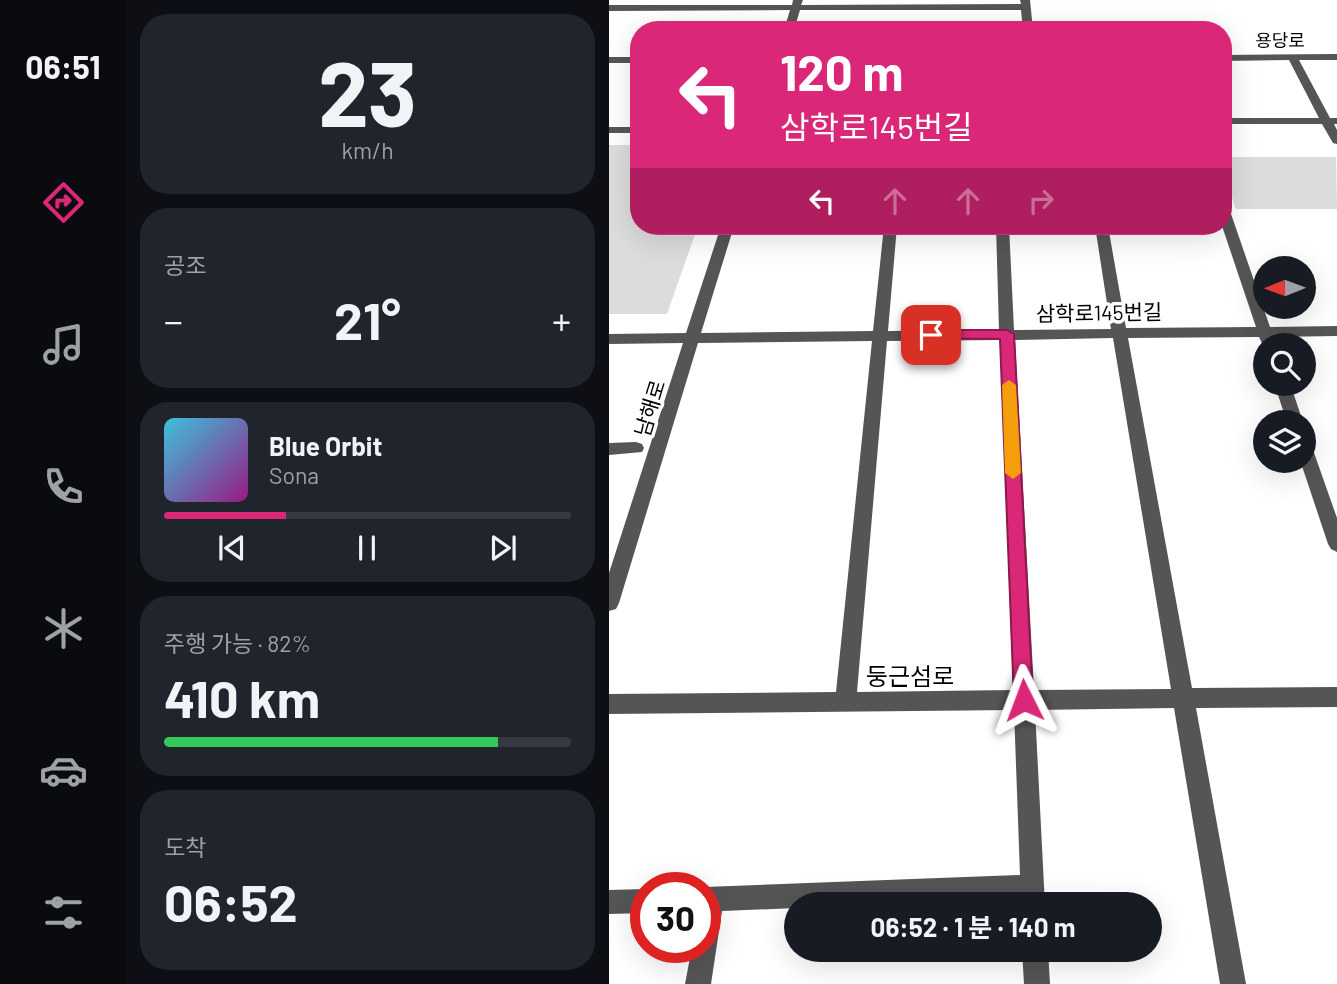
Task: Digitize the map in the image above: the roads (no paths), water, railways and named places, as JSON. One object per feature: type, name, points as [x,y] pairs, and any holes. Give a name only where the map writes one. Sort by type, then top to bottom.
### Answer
[{"type":"street","points":[[792,21],[797,3]]},
{"type":"street","points":[[609,8],[687,4],[1025,3],[1027,21]]},
{"type":"street","points":[[1292,57],[1332,121],[1337,141]]},
{"type":"street","name":"용당로","points":[[1232,58],[1337,57]]},
{"type":"street","points":[[609,60],[630,60]]},
{"type":"street","points":[[1232,121],[1332,121]]},
{"type":"street","points":[[609,130],[630,130]]},
{"type":"street","name":"남해로","points":[[609,603],[617,557],[693,337],[724,235]]},
{"type":"street","points":[[846,701],[889,235]]},
{"type":"street","points":[[1002,235],[1033,892]]},
{"type":"street","points":[[1103,235],[1233,984]]},
{"type":"street","points":[[1232,235],[1264,333]]},
{"type":"street","name":"삼학로145번길","points":[[1316,333],[1337,331]]},
{"type":"street","name":"삼학로145번길","points":[[609,339],[1120,333],[1253,338]]},
{"type":"street","points":[[609,449],[636,448]]},
{"type":"street","points":[[1313,473],[1337,544]]},
{"type":"street","name":"둥근섬로","points":[[609,704],[1337,697]]},
{"type":"street","points":[[721,899],[784,898]]},
{"type":"street","points":[[609,902],[630,901]]},
{"type":"street","points":[[1036,962],[1037,984]]},
{"type":"street","points":[[698,984],[701,963]]}]
